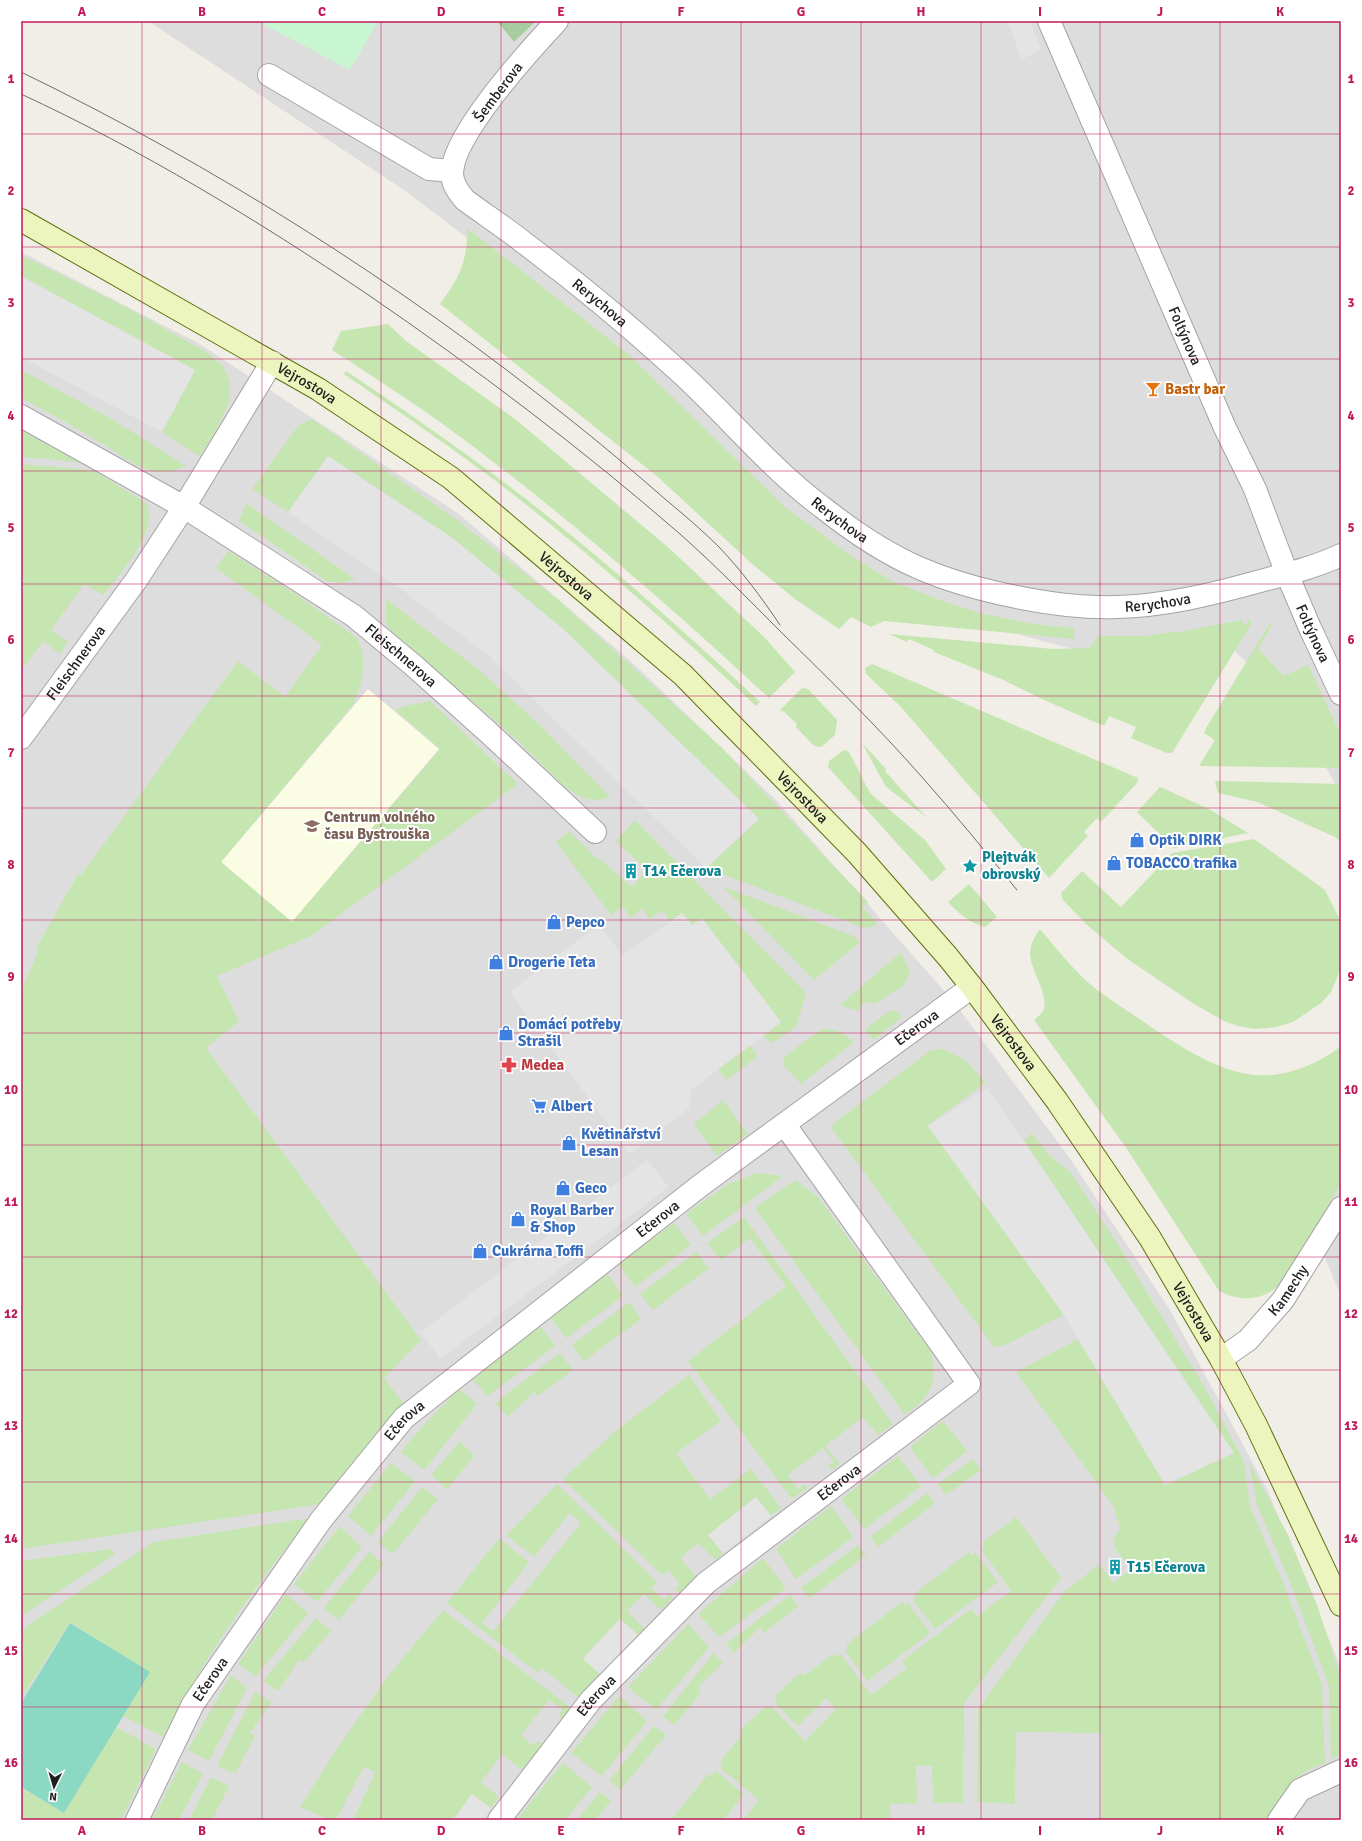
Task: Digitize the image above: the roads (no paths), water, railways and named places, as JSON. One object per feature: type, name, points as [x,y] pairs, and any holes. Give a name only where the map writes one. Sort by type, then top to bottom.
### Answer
[{"type":"street","name":"Šemberova","points":[[452,171],[459,148],[488,103],[537,42],[557,21]]},
{"type":"street","name":"Foltýnova","points":[[1049,21],[1225,428],[1255,489],[1287,574],[1341,694]]},
{"type":"street","points":[[269,75],[429,169],[452,171]]},
{"type":"street","name":"Rerychova","points":[[452,171],[455,186],[465,200],[548,261],[670,363],[799,489],[865,538],[917,567],[984,589],[1056,603],[1089,607],[1147,605],[1217,593],[1287,574],[1341,555]]},
{"type":"street","name":"Vejrostova","points":[[21,220],[318,389],[451,478],[683,675],[858,853],[972,987],[1057,1101],[1146,1231],[1221,1359],[1256,1425],[1341,1605]]},
{"type":"street","name":"Fleischnerova","points":[[21,738],[137,579],[184,508],[272,362]]},
{"type":"street","name":"Fleischnerova","points":[[21,416],[184,508],[354,616],[414,665],[595,832]]},
{"type":"street","name":"Ečerova","points":[[137,1820],[193,1704],[321,1520],[404,1418],[701,1185],[972,987]]},
{"type":"street","name":"Ečerova","points":[[499,1820],[591,1700],[706,1583],[970,1384],[785,1125]]},
{"type":"street","name":"Kamechy","points":[[1221,1359],[1248,1340],[1283,1300],[1341,1208]]},
{"type":"street","points":[[1279,1820],[1300,1790],[1341,1771]]},
{"type":"tram line","points":[[21,72],[93,108],[234,187],[303,229],[438,319],[503,367],[579,427],[699,528],[735,565],[780,625]]},
{"type":"tram line","points":[[21,94],[111,138],[155,162],[284,239],[326,266],[448,351],[605,471],[693,546],[835,685],[921,776],[1017,890]]},
{"type":"place","name":"Bastr bar","points":[[1153,389]]},
{"type":"place","name":"Centrum volného času Bystrouška","points":[[312,826]]},
{"type":"place","name":"Optik DIRK","points":[[1137,840]]},
{"type":"place","name":"TOBACCO trafika","points":[[1114,863]]},
{"type":"place","name":"Plejtvák obrovský","points":[[970,866]]},
{"type":"place","name":"T14 Ečerova","points":[[631,871]]},
{"type":"place","name":"Pepco","points":[[554,922]]},
{"type":"place","name":"Drogerie Teta","points":[[496,962]]},
{"type":"place","name":"Domácí potřeby Strašil","points":[[506,1033]]},
{"type":"place","name":"Medea","points":[[509,1065]]},
{"type":"place","name":"Albert","points":[[539,1106]]},
{"type":"place","name":"Květinářství Lesan","points":[[569,1143]]},
{"type":"place","name":"Geco","points":[[563,1188]]},
{"type":"place","name":"Royal Barber & Shop","points":[[518,1219]]},
{"type":"place","name":"Cukrárna Toffi","points":[[480,1251]]},
{"type":"place","name":"T15 Ečerova","points":[[1115,1567]]}]
